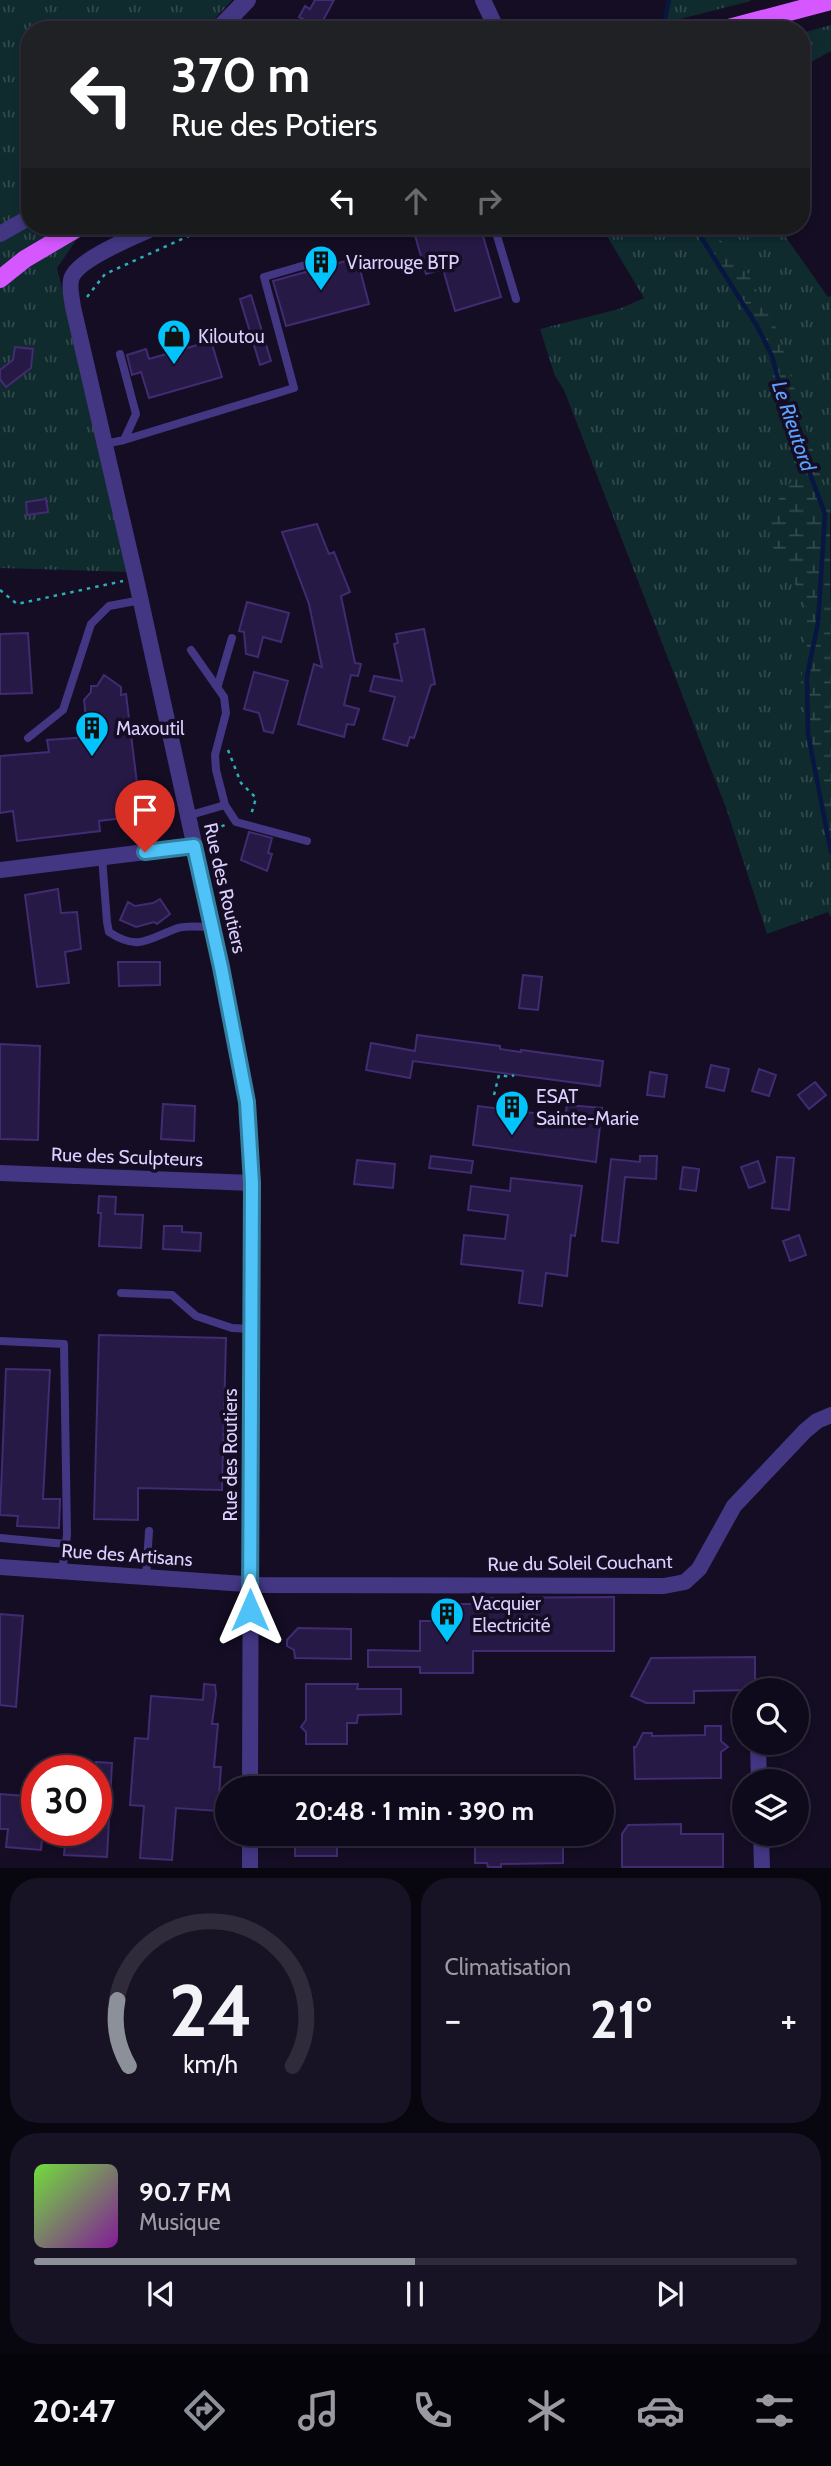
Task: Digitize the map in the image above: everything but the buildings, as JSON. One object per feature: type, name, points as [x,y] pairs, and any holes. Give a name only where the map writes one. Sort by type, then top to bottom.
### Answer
[{"type":"main road","points":[[755,21],[831,1]]},
{"type":"main road","points":[[0,279],[24,260],[65,235]]},
{"type":"street","points":[[227,21],[247,0]]},
{"type":"street","points":[[483,0],[492,21]]},
{"type":"street","points":[[0,234],[21,222]]},
{"type":"street","name":"Rue des Routiers","points":[[139,235],[96,256],[77,269],[71,278],[73,307],[141,600],[247,1102],[252,1183],[250,1776]]},
{"type":"street","points":[[0,870],[194,846]]},
{"type":"street","name":"Rue des Sculpteurs","points":[[0,1174],[252,1183]]},
{"type":"street","name":"Rue du Soleil Couchant","points":[[250,1585],[664,1586],[685,1582],[699,1569],[733,1506],[805,1431],[817,1421],[831,1415]]},
{"type":"street","name":"Rue des Artisans","points":[[0,1567],[250,1585]]},
{"type":"street","points":[[250,1846],[250,1867]]},
{"type":"street","points":[[761,1846],[762,1867]]},
{"type":"lane","points":[[497,235],[516,299]]},
{"type":"lane","points":[[105,444],[294,388],[264,277],[319,261]]},
{"type":"lane","points":[[120,354],[136,414],[124,440]]},
{"type":"lane","points":[[28,738],[63,710],[91,624],[109,607],[141,600]]},
{"type":"lane","points":[[218,685],[232,638]]},
{"type":"lane","points":[[191,649],[208,676],[218,685],[224,698],[226,713],[215,755],[225,806],[236,822],[307,841]]},
{"type":"lane","points":[[187,816],[225,806]]},
{"type":"lane","points":[[102,857],[109,932],[121,940],[134,944],[154,940],[180,927],[212,927]]},
{"type":"lane","points":[[121,1293],[172,1294],[196,1316],[232,1328],[252,1329]]},
{"type":"lane","points":[[0,1341],[64,1344],[65,1544],[62,1572]]},
{"type":"lane","points":[[146,1578],[149,1531]]},
{"type":"lane","points":[[0,1538],[65,1544]]},
{"type":"path","points":[[87,308],[87,297],[105,274],[191,235]]},
{"type":"path","points":[[0,590],[17,604],[136,579]]},
{"type":"path","points":[[494,1095],[499,1076],[511,1077],[514,1074]]},
{"type":"green space","points":[[0,0],[232,0],[213,21],[21,21],[21,235],[80,235],[57,268],[131,572],[0,568]]},
{"type":"green space","points":[[669,0],[751,1],[672,21],[664,21]]},
{"type":"green space","points":[[831,25],[831,51],[810,63],[810,31]]},
{"type":"green space","points":[[606,235],[784,235],[828,297],[831,296],[831,513],[826,514],[831,607],[831,918],[828,912],[767,934],[726,808],[564,390],[555,376],[540,329],[619,309],[644,298]]},
{"type":"green space","points":[[698,235],[716,235],[745,268],[777,330],[830,508],[831,849],[816,779],[801,682],[808,610],[785,564],[769,542],[772,509],[795,476],[792,437],[761,338]]},
{"type":"waterway","name":"Le Rieutord","points":[[664,21],[669,0]]},
{"type":"waterway","name":"Le Rieutord","points":[[700,235],[757,326],[772,356],[786,409],[825,514],[818,623],[807,676],[808,734],[831,852]]},
{"type":"place","name":"Viarrouge BTP","points":[[321,292]]},
{"type":"place","name":"Kiloutou","points":[[174,366]]},
{"type":"place","name":"Maxoutil","points":[[92,758]]},
{"type":"place","name":"ESAT Sainte-Marie","points":[[512,1137]]},
{"type":"place","name":"Vacquier Electricité","points":[[447,1644]]},
{"type":"route","points":[[145,852],[194,846],[247,1102],[252,1183],[250,1610]]}]
